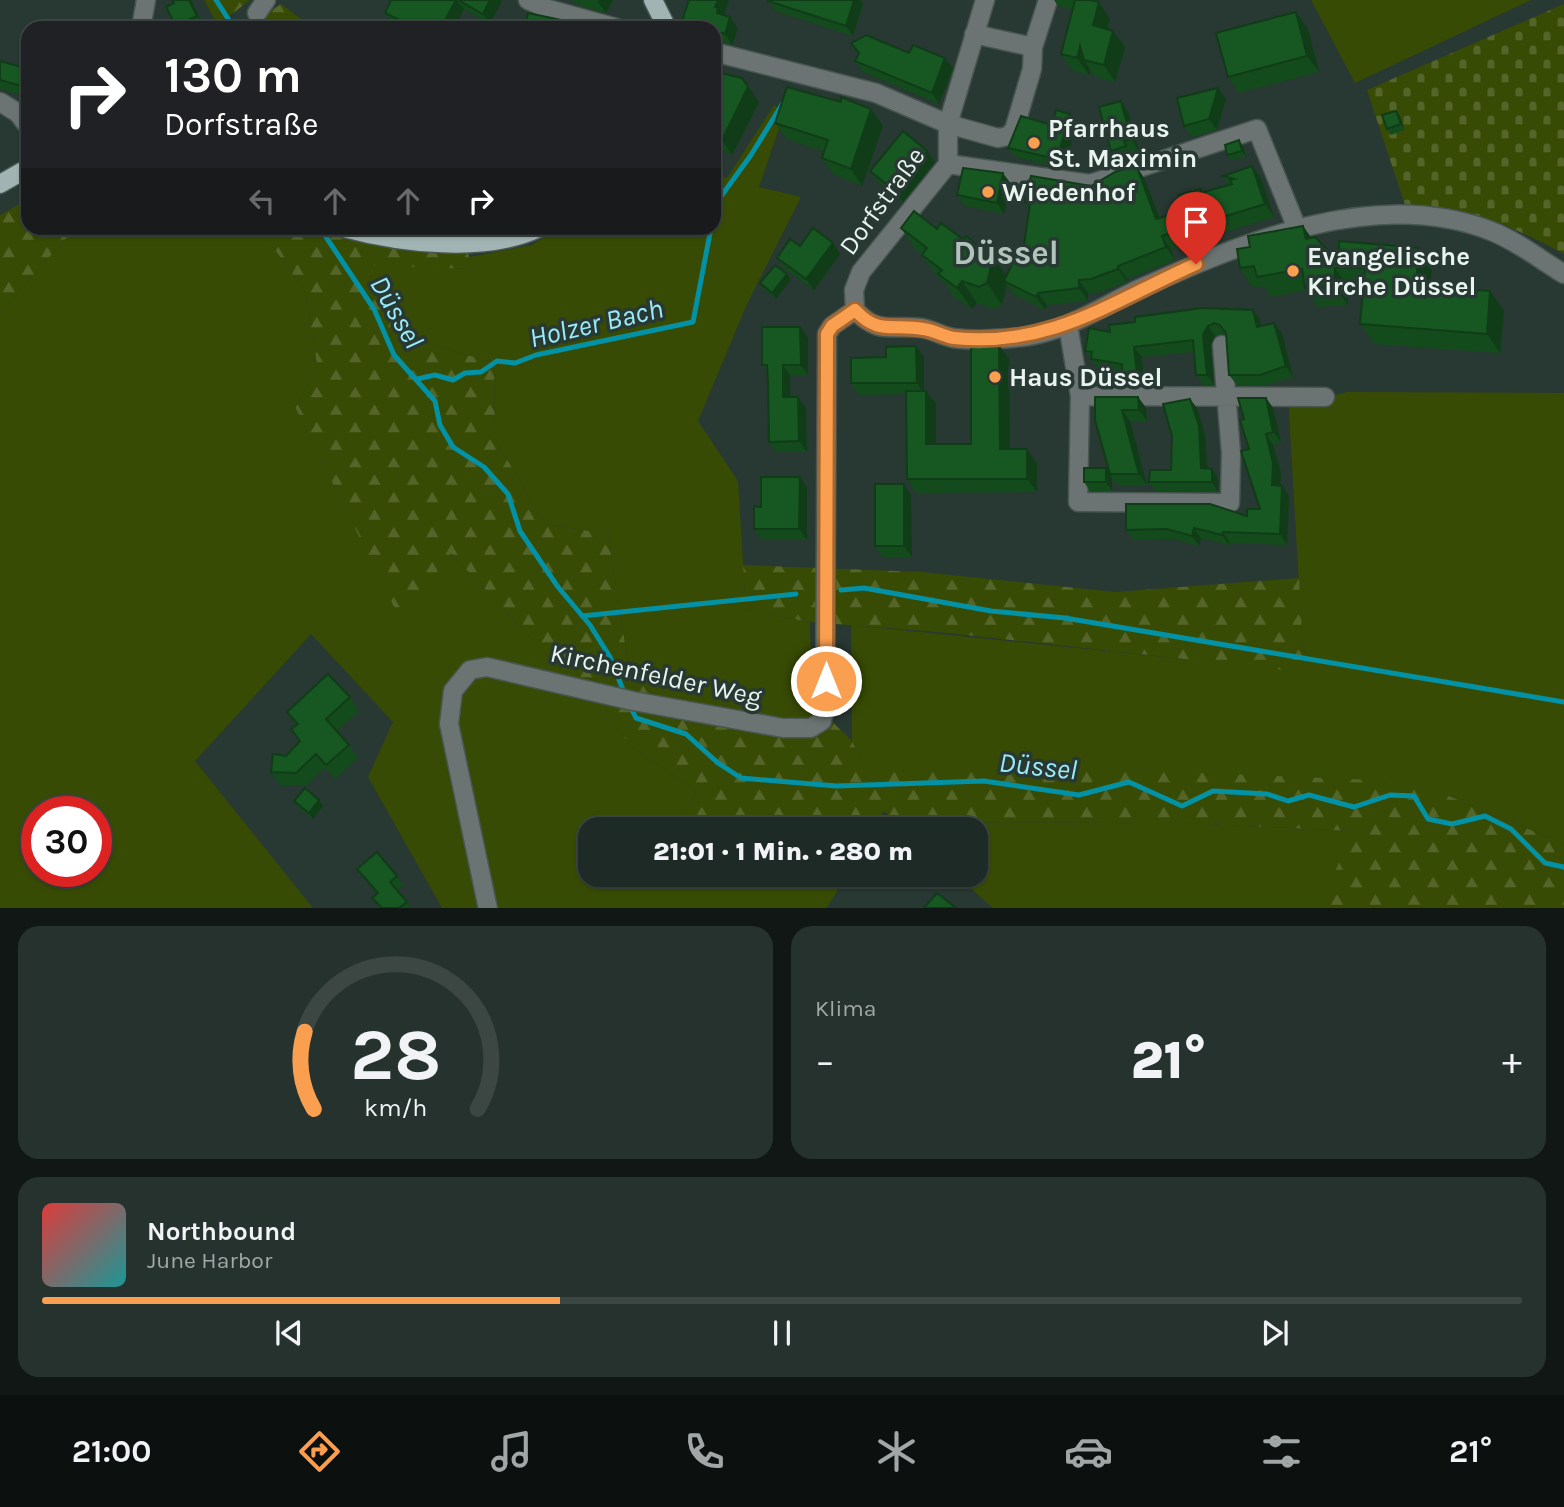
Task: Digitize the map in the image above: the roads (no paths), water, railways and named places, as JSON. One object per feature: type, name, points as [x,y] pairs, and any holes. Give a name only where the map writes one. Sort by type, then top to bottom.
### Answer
[{"type":"main road","points":[[653,0],[664,21]]},
{"type":"main road","points":[[0,184],[21,172]]},
{"type":"main road","points":[[399,235],[468,244],[517,235]]},
{"type":"street","points":[[142,21],[146,0]]},
{"type":"street","points":[[528,0],[548,9],[592,21]]},
{"type":"street","name":"Dorfstraße","points":[[855,310],[854,290],[861,272],[948,164],[948,124],[985,0]]},
{"type":"street","points":[[948,124],[998,138],[1008,136],[1014,130],[1032,69],[1033,47],[1048,0]]},
{"type":"street","points":[[974,34],[1033,47]]},
{"type":"street","name":"Dorfstraße","points":[[721,54],[876,93],[948,124]]},
{"type":"street","points":[[0,102],[21,117]]},
{"type":"street","points":[[948,164],[1090,184],[1257,129],[1298,230]]},
{"type":"street","points":[[855,310],[866,322],[885,328],[922,328],[953,338],[1021,337],[1068,325],[1196,264],[1298,230],[1369,215],[1413,215],[1464,223],[1492,231],[1564,274]]},
{"type":"street","name":"Kirchenfelder Weg","points":[[488,908],[449,724],[453,691],[470,670],[487,667],[633,701],[783,728],[811,728],[822,721],[825,705],[827,334],[832,326],[855,310]]},
{"type":"street","points":[[1068,325],[1080,396],[1078,502],[1095,510],[1230,503],[1230,453],[1222,345]]},
{"type":"street","points":[[1080,396],[1325,397]]},
{"type":"waterway","name":"Düssel","points":[[216,0],[230,21]]},
{"type":"waterway","name":"Holzer Bach","points":[[721,196],[751,155],[783,103]]},
{"type":"waterway","name":"Düssel","points":[[325,235],[374,309],[394,355],[435,401],[440,425],[453,447],[484,467],[508,494],[520,531],[558,587],[590,625],[610,657],[625,695]]},
{"type":"waterway","name":"Holzer Bach","points":[[417,379],[435,375],[453,380],[465,373],[481,372],[497,361],[515,363],[536,355],[693,322],[710,235]]},
{"type":"waterway","name":"Düssel","points":[[841,590],[864,588],[991,611],[1065,618],[1564,702]]},
{"type":"waterway","name":"Düssel","points":[[582,616],[796,594]]},
{"type":"waterway","name":"Düssel","points":[[629,704],[636,718],[686,734],[718,763],[741,778],[836,786],[984,781],[1079,795],[1129,782],[1182,806],[1213,791],[1267,794],[1288,801],[1309,795],[1354,807],[1390,795],[1414,796],[1428,819],[1452,824],[1485,816],[1511,829],[1545,863],[1564,867]]},
{"type":"place","name":"Pfarrhaus St. Maximin","points":[[1034,143]]},
{"type":"place","name":"Wiedenhof","points":[[988,192]]},
{"type":"place","name":"Evangelische Kirche Düssel","points":[[1293,271]]},
{"type":"place","name":"Haus Düssel","points":[[995,377]]},
{"type":"district","name":"Düssel","points":[[1006,253]]}]
